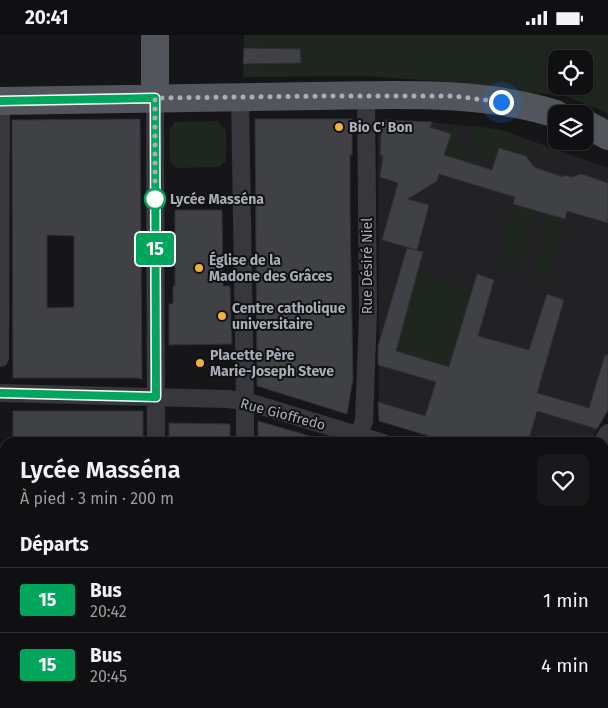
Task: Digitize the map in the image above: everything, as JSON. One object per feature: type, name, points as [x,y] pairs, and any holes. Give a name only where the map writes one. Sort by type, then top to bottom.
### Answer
[{"type":"main road","points":[[155,35],[155,98]]},
{"type":"main road","points":[[1,101],[453,96],[501,102],[548,112]]},
{"type":"main road","points":[[593,128],[608,136]]},
{"type":"street","name":"Rue Désiré Niel","points":[[360,435],[364,421],[368,313],[366,96]]},
{"type":"street","points":[[240,97],[245,437]]},
{"type":"street","points":[[155,98],[156,437]]},
{"type":"street","points":[[0,358],[1,101]]},
{"type":"street","name":"Rue Gioffredo","points":[[0,393],[245,401],[366,437]]},
{"type":"shaded area","points":[[244,35],[608,35],[608,114],[593,107],[593,105],[565,96],[555,95],[593,95],[593,50],[548,50],[548,94],[469,83],[362,76],[243,77]]},
{"type":"shaded area","points":[[378,120],[431,122],[501,130],[548,147],[548,150],[557,150],[608,168],[608,412],[592,437],[429,436],[379,421]]},
{"type":"shaded area","points":[[218,121],[226,130],[226,161],[219,167],[176,168],[170,162],[169,130],[175,122]]},
{"type":"shaded area","points":[[456,125],[475,165],[444,155]]},
{"type":"shaded area","points":[[472,126],[497,129],[513,134],[525,144],[529,151],[527,156],[499,148],[494,165],[487,163],[480,157],[473,145]]},
{"type":"shaded area","points":[[513,204],[536,210],[517,269],[498,264]]},
{"type":"shaded area","points":[[549,215],[565,219],[547,279],[533,274]]},
{"type":"shaded area","points":[[418,271],[472,289],[449,367],[396,351]]},
{"type":"building","points":[[244,48],[300,49],[301,63],[243,64]]},
{"type":"building","points":[[140,119],[142,379],[13,378],[12,120]],"holes":[[[47,235],[74,236],[74,307],[47,308]]]},
{"type":"building","points":[[255,119],[352,119],[350,210],[353,379],[347,414],[257,386]]},
{"type":"building","points":[[382,120],[432,122],[430,127],[451,134],[444,155],[492,170],[499,148],[526,156],[534,167],[563,177],[564,175],[571,177],[582,174],[608,183],[608,223],[567,211],[565,219],[513,204],[515,197],[439,174],[437,181],[408,199],[429,205],[417,250],[382,240],[398,183],[380,177],[383,156],[380,154]]},
{"type":"building","name":"Église de la Madone des Grâces","points":[[175,210],[222,210],[223,286],[230,286],[232,344],[169,345],[169,304],[173,304],[173,286],[175,286]]},
{"type":"building","points":[[407,248],[423,252],[396,351],[449,367],[477,274],[494,280],[478,336],[529,350],[547,294],[564,300],[537,393],[589,408],[605,355],[608,355],[608,410],[597,429],[537,411],[530,437],[429,437],[379,421],[378,402],[425,416],[436,382],[378,365],[378,346]]},
{"type":"building","points":[[13,411],[143,411],[143,437],[13,437]]},
{"type":"building","points":[[258,421],[313,437],[258,437]]},
{"type":"building","points":[[169,423],[230,424],[230,437],[169,437]]},
{"type":"bus line","name":"15","points":[[0,101],[155,98],[156,397],[0,393]]},
{"type":"place","name":"Bio C' Bon","points":[[339,127]]},
{"type":"place","name":"Lycée Masséna","points":[[155,199]]},
{"type":"place","name":"Église de la Madone des Grâces","points":[[199,268]]},
{"type":"place","name":"Centre catholique universitaire","points":[[222,316]]},
{"type":"place","name":"Placette Père Marie-Joseph Steve","points":[[200,363]]},
{"type":"route","points":[[155,199],[155,98],[453,96],[501,102]]}]
